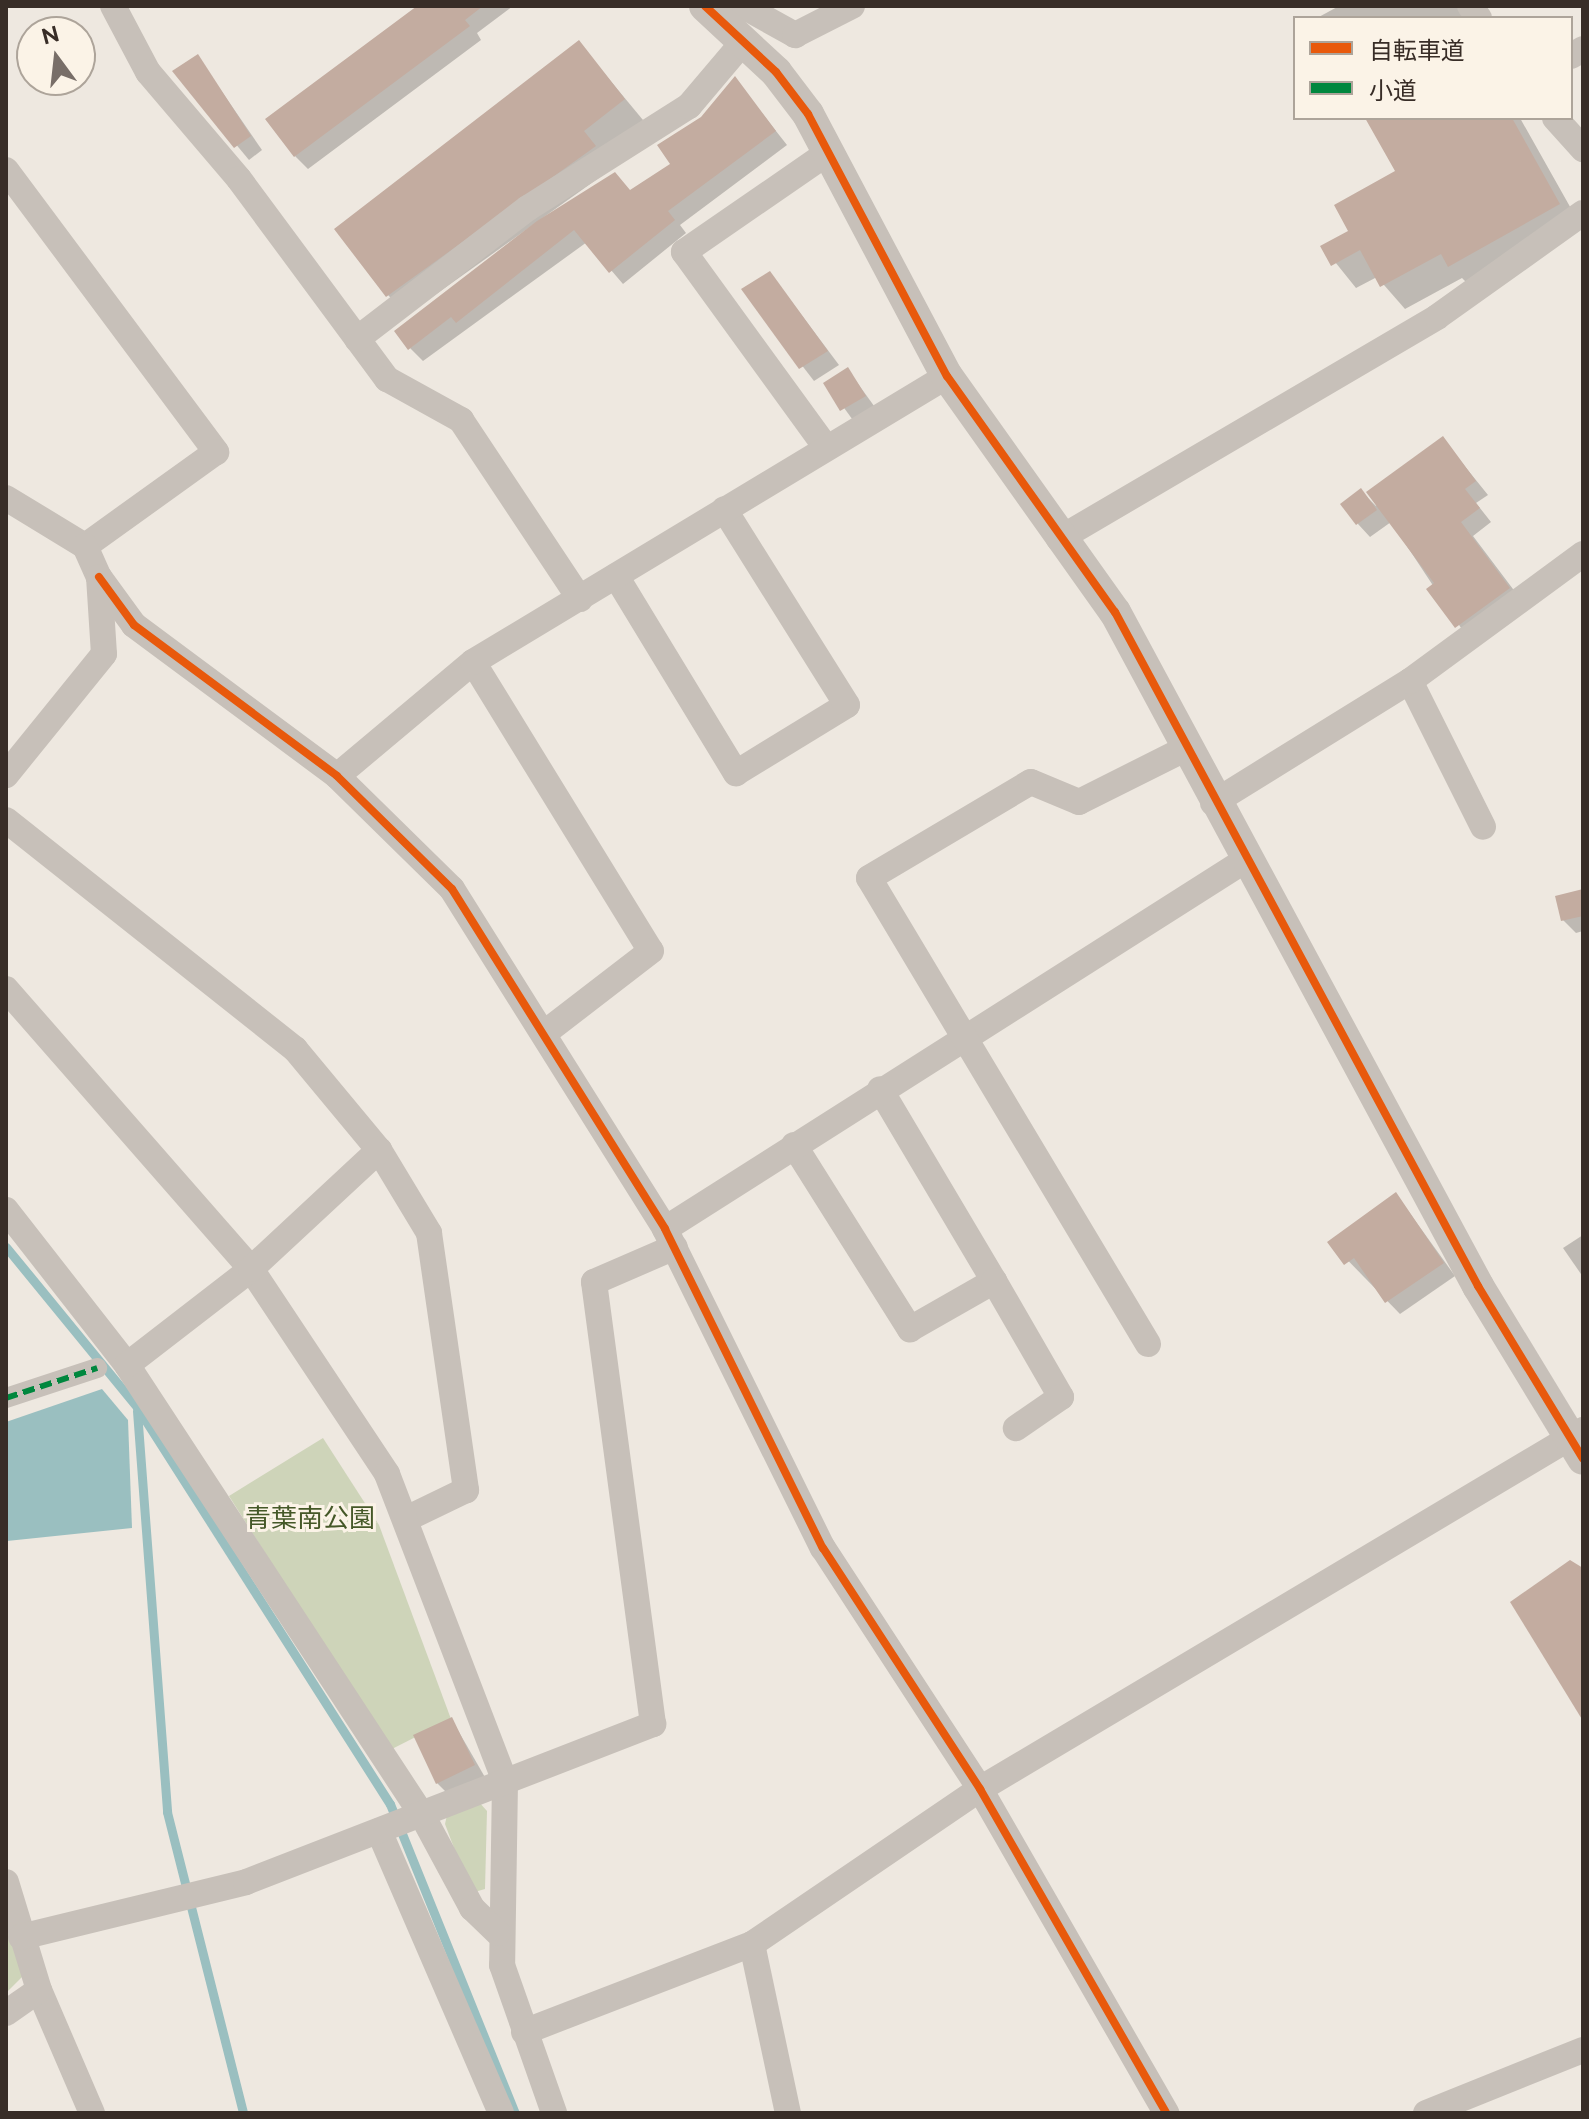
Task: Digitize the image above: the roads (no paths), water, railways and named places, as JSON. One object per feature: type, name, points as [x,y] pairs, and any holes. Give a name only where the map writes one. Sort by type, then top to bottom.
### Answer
[{"type":"street","points":[[113,6],[148,72],[239,179],[387,379],[461,420],[580,599]]},
{"type":"street","points":[[705,6],[776,72],[829,152],[947,376],[1059,539],[1115,612],[1244,861],[1578,1442],[1583,1480]]},
{"type":"street","points":[[743,6],[795,35],[852,6]]},
{"type":"street","points":[[357,339],[528,208],[689,106],[743,42]]},
{"type":"street","points":[[1557,120],[1583,149]]},
{"type":"street","points":[[825,446],[684,252],[829,152]]},
{"type":"street","points":[[6,170],[216,452],[85,546]]},
{"type":"street","points":[[1059,539],[1437,317],[1583,213]]},
{"type":"street","points":[[337,776],[473,662],[825,446],[947,376]]},
{"type":"street","points":[[6,498],[85,546],[99,577],[134,625],[337,776],[452,889],[547,1031],[670,1238],[823,1548],[980,1789],[1166,2113]]},
{"type":"street","points":[[616,576],[736,773],[847,705],[724,509]]},
{"type":"street","points":[[1213,803],[1410,681],[1583,554]]},
{"type":"street","points":[[6,775],[104,654],[99,577]]},
{"type":"street","points":[[473,662],[651,951],[547,1031]]},
{"type":"street","points":[[1410,681],[1483,827]]},
{"type":"street","points":[[1148,1344],[869,878],[1031,782],[1079,802],[1185,749]]},
{"type":"street","points":[[6,820],[295,1049],[379,1150],[429,1233],[466,1490],[406,1519]]},
{"type":"street","points":[[21,1937],[180,1903],[401,1823],[653,1724],[594,1282],[670,1238],[794,1145],[963,1035],[1244,861]]},
{"type":"street","points":[[6,989],[251,1269],[387,1474],[505,1782],[498,1933],[524,2032],[554,2113]]},
{"type":"street","points":[[880,1089],[1061,1397],[1016,1428]]},
{"type":"street","points":[[794,1145],[910,1329],[994,1281]]},
{"type":"street","points":[[127,1365],[251,1269],[379,1150]]},
{"type":"street","points":[[6,1210],[127,1365],[401,1823],[472,1908],[498,1933]]},
{"type":"street","points":[[6,1398],[97,1368]]},
{"type":"street","points":[[524,2032],[752,1944],[980,1789],[1578,1442]]},
{"type":"street","points":[[401,1823],[501,2113]]},
{"type":"street","points":[[6,1882],[39,1990],[92,2113]]},
{"type":"street","points":[[752,1944],[788,2113]]},
{"type":"street","points":[[6,2013],[39,1990]]},
{"type":"street","points":[[1426,2113],[1583,2050]]},
{"type":"water","points":[[102,1389],[128,1420],[132,1528],[7,1541],[6,1422]]},
{"type":"waterway","points":[[6,1247],[137,1407],[390,1804],[515,2113]]},
{"type":"waterway","points":[[137,1411],[167,1812],[243,2113]]},
{"type":"park label","name":"青葉南公園","points":[[310,1519]]}]
